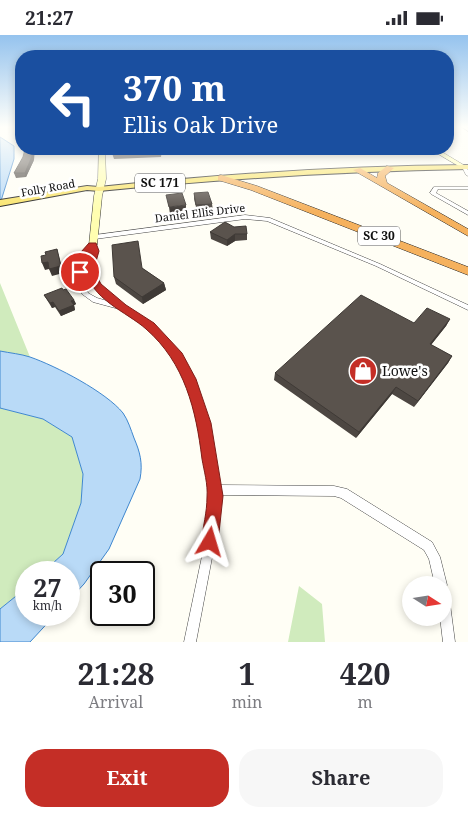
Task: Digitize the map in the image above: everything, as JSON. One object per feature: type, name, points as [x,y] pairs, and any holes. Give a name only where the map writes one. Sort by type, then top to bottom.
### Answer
[{"type":"highway","points":[[383,185],[381,175],[390,168]]},
{"type":"highway","points":[[357,170],[468,233]]},
{"type":"highway","points":[[249,176],[248,182],[257,189]]},
{"type":"highway","name":"SC 30","points":[[221,178],[257,189],[468,271]]},
{"type":"main road","name":"Folly Road","points":[[4,205],[99,189],[221,178],[390,168],[467,170]]},
{"type":"street","points":[[102,155],[102,179],[99,189],[94,241],[95,251],[90,265],[91,275],[97,286],[122,308],[150,326],[178,356],[190,379],[204,423],[215,496],[210,542],[190,642]]},
{"type":"street","points":[[443,155],[467,170]]},
{"type":"street","points":[[468,188],[436,189],[433,193],[468,213]]},
{"type":"street","name":"Daniel Ellis Drive","points":[[94,241],[138,231],[245,217],[268,219],[378,265],[468,308]]},
{"type":"street","points":[[94,241],[86,252],[80,272],[85,294],[95,300],[122,308]]},
{"type":"street","points":[[214,490],[334,491],[343,493],[428,545],[434,557],[439,576]]},
{"type":"street","points":[[447,626],[449,642]]},
{"type":"green space","points":[[0,283],[30,357],[0,351]]},
{"type":"green space","points":[[0,408],[43,419],[72,437],[83,474],[81,503],[63,554],[55,561],[15,561],[15,597],[0,609]]},
{"type":"green space","points":[[299,586],[322,604],[325,642],[288,642]]},
{"type":"water","points":[[0,155],[14,155],[14,159],[0,204]]},
{"type":"water","points":[[0,351],[27,356],[41,361],[93,388],[123,413],[129,425],[139,453],[141,463],[140,479],[109,549],[100,561],[90,561],[90,576],[80,588],[80,561],[55,561],[63,554],[81,503],[83,474],[72,437],[43,419],[0,408]]},
{"type":"water","points":[[15,597],[15,626],[45,626],[30,642],[0,642],[0,609]]},
{"type":"building","points":[[23,155],[32,155],[25,173],[14,173]]},
{"type":"building","points":[[208,192],[212,204],[196,205],[194,193]]},
{"type":"building","points":[[182,193],[186,205],[169,207],[166,195]]},
{"type":"building","points":[[225,222],[234,227],[246,226],[247,234],[235,234],[227,240],[210,232]]},
{"type":"building","points":[[138,241],[142,268],[164,283],[142,297],[114,277],[112,245]]},
{"type":"building","points":[[57,249],[61,266],[49,269],[48,262],[42,263],[41,256],[46,255],[45,252]]},
{"type":"building","points":[[62,288],[63,290],[66,289],[74,300],[71,301],[74,305],[59,311],[53,302],[50,303],[44,295]]},
{"type":"building","name":"Lowe's","points":[[361,295],[414,323],[427,308],[450,319],[430,344],[452,356],[418,401],[396,387],[359,432],[275,373]]},
{"type":"place","name":"Lowe's","points":[[363,371]]},
{"type":"route","points":[[80,272],[86,252],[93,245],[95,251],[90,265],[91,275],[97,286],[122,308],[150,326],[178,356],[190,379],[204,423],[215,496],[210,542]]}]
